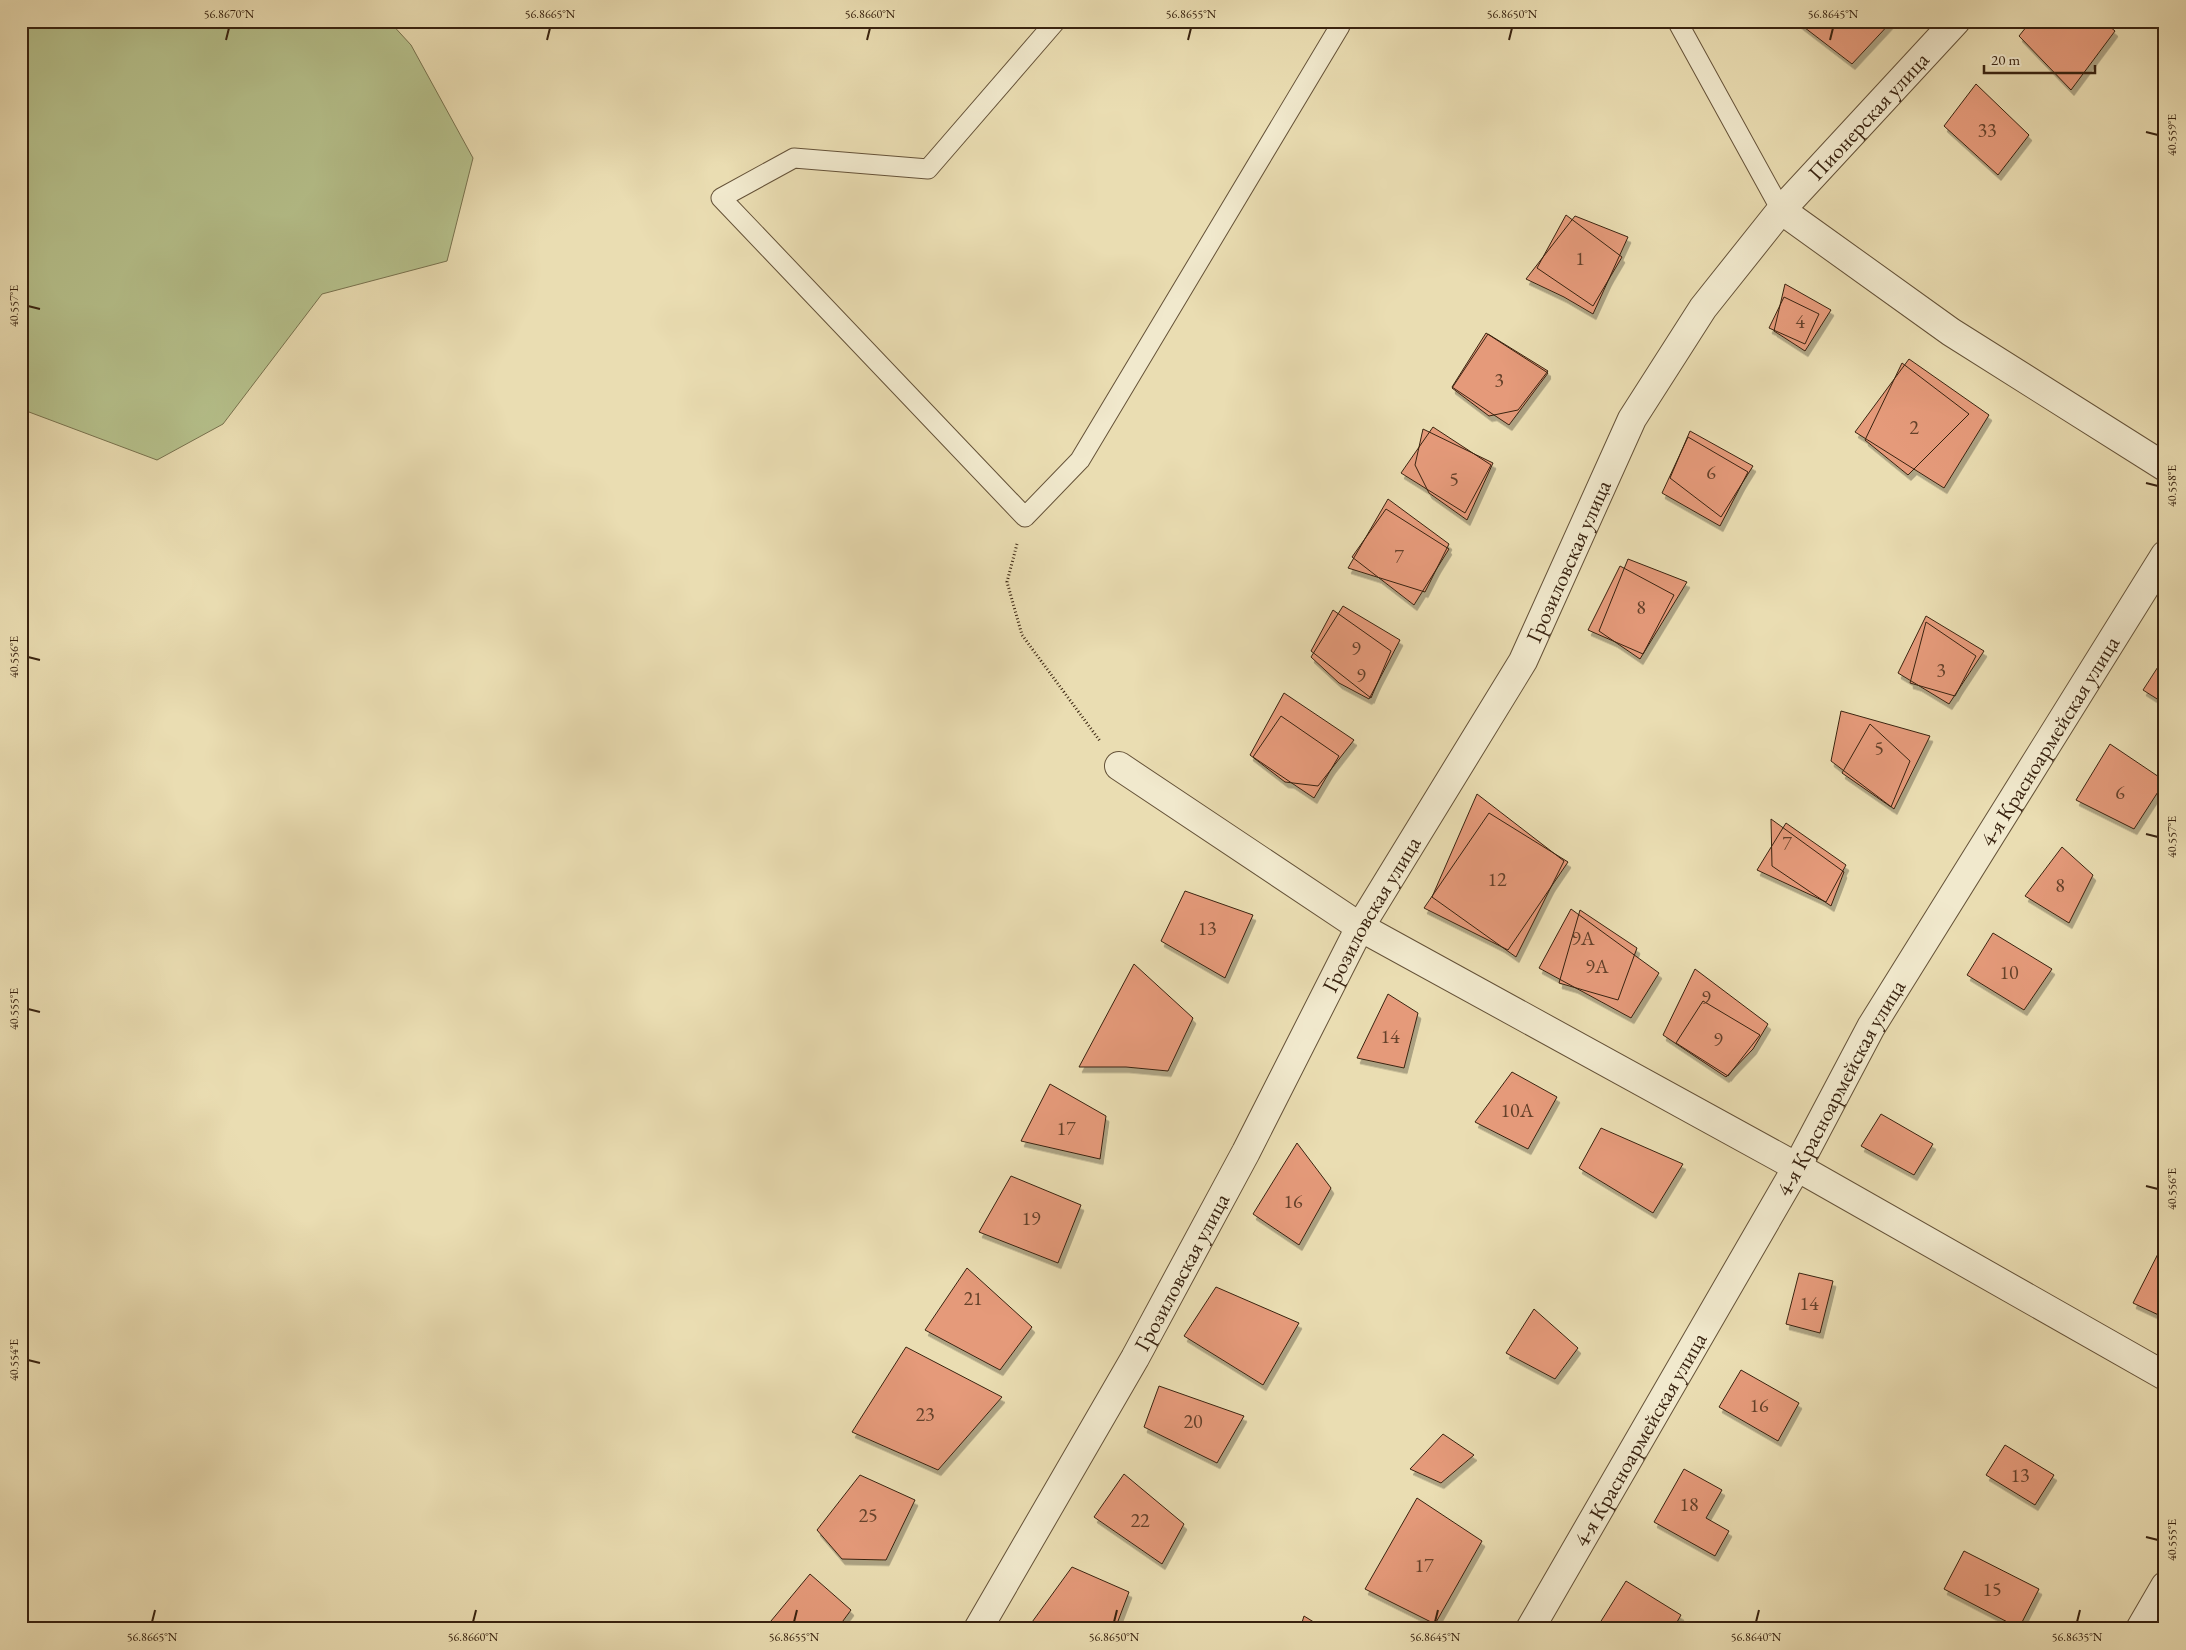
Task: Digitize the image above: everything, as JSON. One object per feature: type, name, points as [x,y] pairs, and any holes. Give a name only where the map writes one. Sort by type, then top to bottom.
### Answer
[{"type":"street","name":"Пионерская улица","points":[[1781,210],[1956,21]]},
{"type":"street","points":[[1781,210],[1951,332],[2165,467]]},
{"type":"street","name":"Грозиловская улица","points":[[978,1629],[1135,1358],[1246,1152],[1360,927],[1524,661],[1632,419],[1703,308],[1781,210]]},
{"type":"street","name":"4-я Красноармейская улица","points":[[1530,1629],[1797,1167],[1871,1027],[2165,556]]},
{"type":"street","points":[[1119,766],[1360,927],[1797,1167],[2165,1376]]},
{"type":"street","points":[[2140,1629],[2165,1586]]},
{"type":"lane","points":[[1056,21],[928,169],[794,158],[721,198],[1025,517],[1080,460],[1340,26],[1338,21]]},
{"type":"lane","points":[[1677,21],[1781,210]]},
{"type":"path","points":[[1025,517],[1007,582],[1022,636],[1119,766]]},
{"type":"green space","points":[[21,21],[389,21],[411,45],[473,158],[447,261],[322,294],[223,424],[157,460],[21,409]]},
{"type":"building","points":[[1796,21],[1892,21],[1852,64]]},
{"type":"building","points":[[2031,21],[2103,21],[2115,31],[2071,90],[2019,36]]},
{"type":"building","points":[[1976,84],[2029,135],[1998,175],[1944,126]]},
{"type":"building","points":[[1566,215],[1622,257],[1593,306],[1537,268]]},
{"type":"building","points":[[1575,216],[1628,237],[1593,314],[1564,297],[1526,279]]},
{"type":"building","points":[[1785,284],[1831,310],[1805,351],[1774,331]]},
{"type":"building","points":[[1784,297],[1819,314],[1805,344],[1769,328]]},
{"type":"building","points":[[1486,333],[1548,373],[1509,425],[1452,387]]},
{"type":"building","points":[[1488,334],[1548,371],[1518,410],[1489,416],[1452,388]]},
{"type":"building","points":[[1909,359],[1989,415],[1944,488],[1855,432]]},
{"type":"building","points":[[1902,363],[1969,414],[1908,475],[1865,440]]},
{"type":"building","points":[[1433,427],[1491,465],[1465,513],[1401,473]]},
{"type":"building","points":[[1423,429],[1493,463],[1467,520],[1429,493],[1415,465]]},
{"type":"building","points":[[1690,431],[1753,466],[1721,517],[1670,478]]},
{"type":"building","points":[[1688,437],[1748,472],[1720,526],[1662,493]]},
{"type":"building","points":[[1388,499],[1449,544],[1425,592],[1348,568]]},
{"type":"building","points":[[1386,509],[1449,549],[1414,605],[1352,557]]},
{"type":"building","points":[[1628,559],[1687,582],[1640,659],[1599,631]]},
{"type":"building","points":[[1620,566],[1674,595],[1643,654],[1588,630]]},
{"type":"building","points":[[1343,606],[1400,640],[1369,699],[1339,683],[1311,657]]},
{"type":"building","points":[[1333,610],[1391,651],[1371,698],[1311,651]]},
{"type":"building","points":[[1926,616],[1984,651],[1949,704],[1898,673]]},
{"type":"building","points":[[1926,622],[1976,656],[1955,696],[1910,683]]},
{"type":"building","points":[[2165,656],[2165,704],[2143,690]]},
{"type":"building","points":[[1284,693],[1354,740],[1318,786],[1285,782],[1250,755]]},
{"type":"building","points":[[1841,711],[1930,736],[1894,809],[1831,761]]},
{"type":"building","points":[[1281,716],[1339,756],[1314,798],[1253,757]]},
{"type":"building","points":[[1870,724],[1910,761],[1891,807],[1842,773]]},
{"type":"building","points":[[2110,744],[2165,781],[2134,829],[2076,800]]},
{"type":"building","points":[[1477,794],[1564,861],[1516,957],[1432,897]]},
{"type":"building","points":[[1489,813],[1568,862],[1508,950],[1424,908]]},
{"type":"building","points":[[1771,819],[1844,872],[1831,906],[1772,866]]},
{"type":"building","points":[[1786,823],[1846,865],[1826,902],[1757,870]]},
{"type":"building","points":[[2062,847],[2093,875],[2069,923],[2025,896]]},
{"type":"building","points":[[1185,891],[1253,915],[1225,978],[1161,941]]},
{"type":"building","points":[[1571,909],[1659,973],[1631,1018],[1539,968]]},
{"type":"building","points":[[1580,910],[1637,948],[1618,1000],[1559,983]]},
{"type":"building","points":[[1993,933],[2052,969],[2024,1010],[1967,975]]},
{"type":"building","points":[[1134,964],[1193,1018],[1168,1071],[1126,1067],[1079,1067]]},
{"type":"building","points":[[1695,969],[1768,1024],[1753,1049],[1726,1077],[1663,1035]]},
{"type":"building","points":[[1388,994],[1418,1013],[1404,1068],[1357,1058]]},
{"type":"building","points":[[1703,1001],[1760,1035],[1728,1076],[1676,1043]]},
{"type":"building","points":[[1512,1072],[1557,1097],[1528,1149],[1475,1122]]},
{"type":"building","points":[[1050,1084],[1106,1116],[1100,1159],[1021,1141]]},
{"type":"building","points":[[1881,1114],[1933,1144],[1914,1175],[1861,1146]]},
{"type":"building","points":[[1601,1128],[1683,1164],[1653,1213],[1579,1168]]},
{"type":"building","points":[[1297,1143],[1331,1188],[1299,1245],[1253,1214]]},
{"type":"building","points":[[1011,1176],[1081,1205],[1058,1263],[979,1232]]},
{"type":"building","points":[[2163,1244],[2165,1245],[2165,1318],[2133,1303]]},
{"type":"building","points":[[967,1268],[1032,1327],[1000,1370],[925,1330]]},
{"type":"building","points":[[1799,1273],[1833,1281],[1820,1333],[1786,1324]]},
{"type":"building","points":[[1216,1287],[1299,1323],[1263,1385],[1184,1336]]},
{"type":"building","points":[[1534,1309],[1578,1348],[1555,1379],[1506,1353]]},
{"type":"building","points":[[906,1347],[1002,1397],[938,1470],[852,1432]]},
{"type":"building","points":[[1741,1370],[1799,1403],[1778,1441],[1719,1407]]},
{"type":"building","points":[[1159,1386],[1244,1416],[1217,1463],[1144,1427]]},
{"type":"building","points":[[1443,1434],[1474,1455],[1441,1483],[1410,1469]]},
{"type":"building","points":[[2005,1445],[2054,1475],[2035,1505],[1986,1475]]},
{"type":"building","points":[[1684,1469],[1722,1490],[1706,1518],[1729,1531],[1715,1556],[1654,1522]]},
{"type":"building","points":[[1124,1474],[1184,1524],[1162,1564],[1094,1517]]},
{"type":"building","points":[[860,1475],[915,1500],[886,1560],[842,1559],[817,1530]]},
{"type":"building","points":[[1417,1498],[1482,1541],[1435,1624],[1365,1589]]},
{"type":"building","points":[[1964,1551],[2039,1589],[2019,1628],[1944,1589]]},
{"type":"building","points":[[1072,1567],[1129,1592],[1115,1629],[1027,1629]]},
{"type":"building","points":[[810,1574],[851,1610],[837,1629],[770,1629],[766,1627]]},
{"type":"building","points":[[1626,1581],[1681,1615],[1673,1629],[1604,1629],[1598,1626]]},
{"type":"building","points":[[1304,1616],[1325,1629],[1300,1629]]}]
